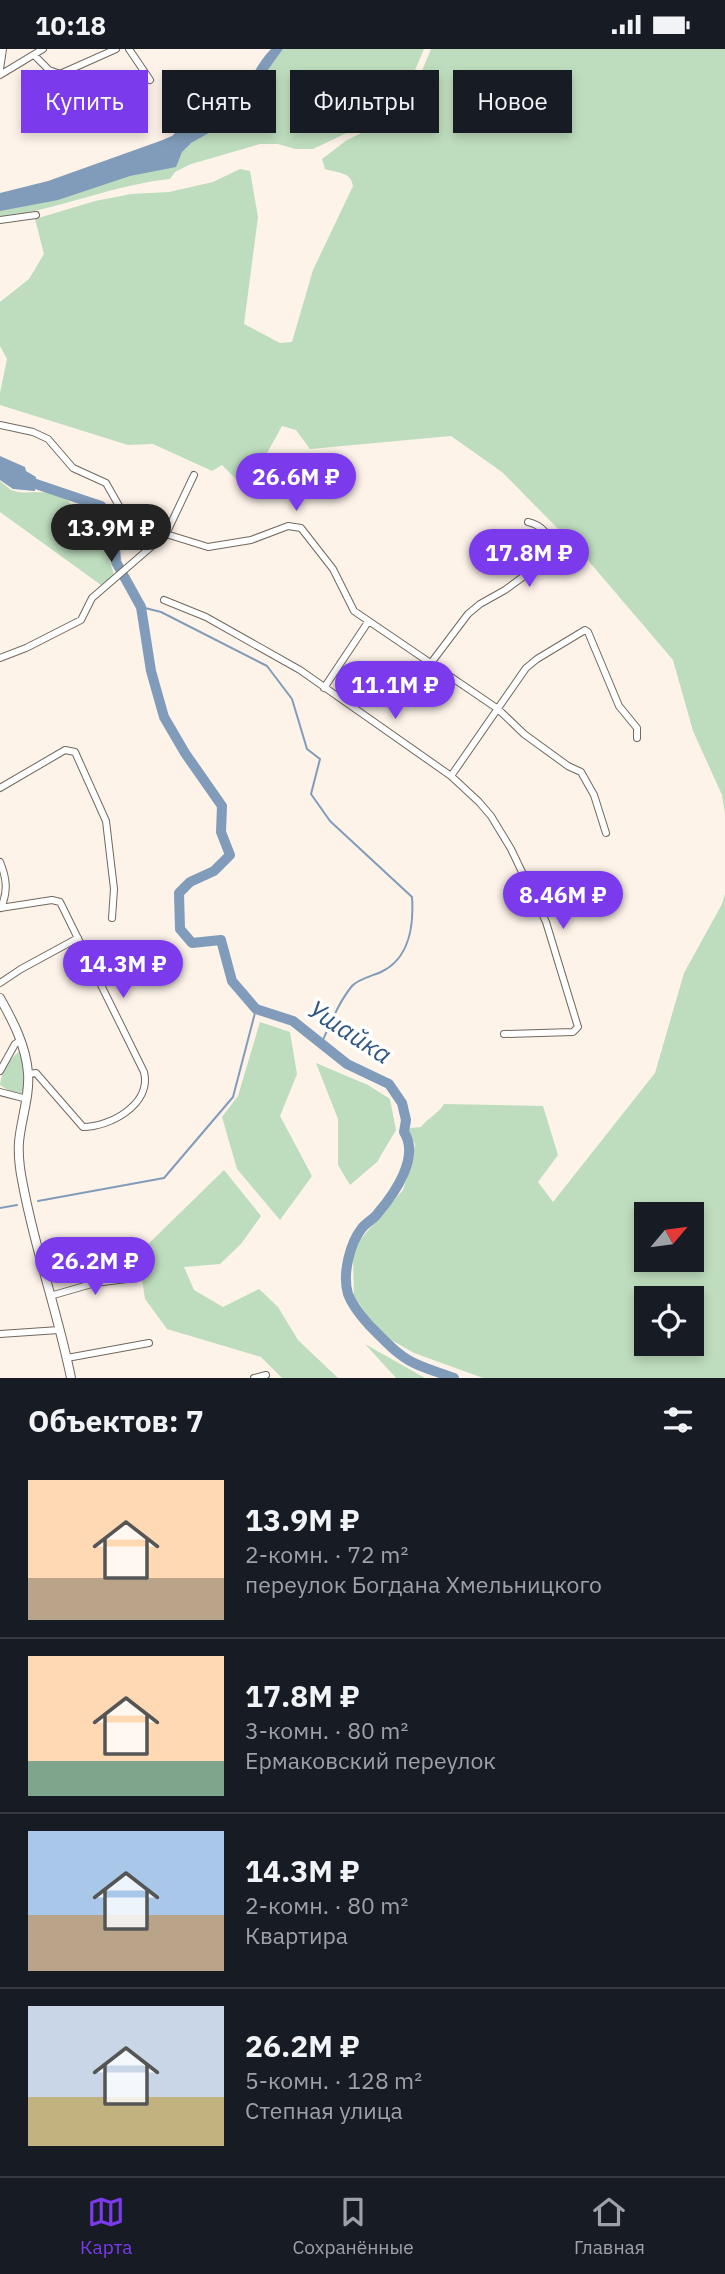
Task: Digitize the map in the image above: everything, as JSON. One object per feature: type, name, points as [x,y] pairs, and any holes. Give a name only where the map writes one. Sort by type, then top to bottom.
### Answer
[{"type":"street","points":[[0,69],[3,49]]},
{"type":"street","points":[[0,75],[43,49]]},
{"type":"street","points":[[35,56],[49,70],[60,74],[116,49]]},
{"type":"street","points":[[129,49],[150,79]]},
{"type":"street","points":[[0,220],[36,215]]},
{"type":"street","points":[[0,425],[33,432],[48,439],[73,468],[106,483],[127,520],[151,547]]},
{"type":"street","points":[[0,658],[81,620],[92,598],[166,534],[194,475]]},
{"type":"street","points":[[431,663],[468,614],[527,574],[553,562],[558,555],[548,536],[536,524],[528,522]]},
{"type":"street","points":[[166,534],[208,547],[251,540],[288,526],[301,529],[332,569],[354,611],[498,709],[524,734],[568,766],[581,772],[594,795],[606,833]]},
{"type":"street","points":[[164,600],[206,618],[300,670],[451,776],[491,816],[512,849],[546,922],[578,1027],[573,1032],[504,1034]]},
{"type":"street","points":[[324,688],[368,622]]},
{"type":"street","points":[[451,776],[526,668],[585,630],[619,706],[636,728],[637,738]]},
{"type":"street","points":[[0,788],[65,750],[75,752],[106,821],[114,889],[112,918]]},
{"type":"street","points":[[0,862],[7,881],[6,896],[0,908]]},
{"type":"street","points":[[0,908],[58,901],[144,1072],[145,1084],[137,1100],[120,1117],[96,1127],[83,1127],[36,1073],[28,1074]]},
{"type":"street","points":[[0,983],[78,938]]},
{"type":"street","points":[[0,998],[21,1040],[28,1074],[27,1099],[20,1129],[19,1155],[23,1186],[71,1378]]},
{"type":"street","points":[[0,1070],[15,1044],[21,1040]]},
{"type":"street","points":[[0,1093],[27,1099]]},
{"type":"street","points":[[50,1296],[94,1283],[135,1278]]},
{"type":"street","points":[[0,1334],[59,1330]]},
{"type":"street","points":[[67,1358],[149,1343]]},
{"type":"street","points":[[254,1378],[266,1374]]},
{"type":"green space","points":[[283,49],[424,49],[415,70],[290,70],[290,133],[347,133],[313,149],[260,144],[191,164],[175,172],[170,179],[127,186],[43,209],[0,217],[0,209],[180,151],[207,133],[276,133],[276,70],[268,70]]},
{"type":"green space","points":[[431,49],[725,49],[725,814],[722,795],[693,731],[673,660],[580,551],[502,472],[451,436],[310,449],[296,430],[282,426],[257,471],[242,485],[222,465],[212,471],[153,444],[128,445],[0,405],[7,359],[0,346],[0,302],[29,279],[44,254],[35,219],[95,201],[131,194],[169,192],[213,182],[240,169],[250,171],[258,217],[244,324],[280,343],[292,342],[313,270],[353,186],[346,175],[325,169],[322,159],[347,140],[362,133],[439,133],[439,70],[422,70]]},
{"type":"green space","points":[[0,481],[14,491],[53,493],[66,499],[71,505],[87,505],[101,511],[108,519],[104,532],[112,549],[109,557],[114,575],[101,585],[0,512]]},
{"type":"green space","points":[[725,894],[725,1378],[483,1378],[414,1353],[386,1337],[354,1296],[353,1256],[360,1240],[403,1190],[415,1144],[407,1133],[410,1128],[421,1127],[444,1104],[543,1106],[558,1155],[538,1182],[553,1202],[655,1073],[684,973]]},
{"type":"green space","points":[[260,1022],[290,1032],[297,1074],[280,1116],[312,1176],[280,1220],[237,1169],[222,1117],[238,1096]]},
{"type":"green space","points":[[19,1052],[25,1072],[22,1093],[11,1092],[0,1085],[6,1066]]},
{"type":"green space","points":[[316,1063],[368,1085],[390,1099],[396,1130],[377,1162],[350,1185],[338,1165],[338,1119]]},
{"type":"green space","points":[[224,1170],[261,1216],[241,1244],[220,1264],[184,1267],[194,1290],[223,1307],[259,1289],[278,1307],[298,1340],[338,1378],[282,1378],[261,1357],[167,1329],[145,1299],[138,1254]]},
{"type":"green space","points":[[365,1344],[425,1378],[396,1378]]},
{"type":"water","points":[[271,49],[283,49],[268,70],[255,70]]},
{"type":"water","points":[[175,133],[209,133],[191,143],[182,152],[176,167],[130,176],[58,200],[0,211],[0,193],[48,181]]},
{"type":"water","points":[[0,456],[25,467],[26,471],[36,477],[35,491],[13,489],[0,480]]},
{"type":"waterway","name":"Ушайка","points":[[24,480],[101,506],[113,519],[116,562],[141,607],[151,671],[164,717],[222,806],[221,832],[230,855],[214,871],[190,882],[179,893],[180,929],[192,943],[221,940],[232,981],[256,1009],[293,1021],[347,1064],[389,1084],[402,1103],[406,1120],[404,1132],[409,1152],[407,1163],[398,1185],[376,1215],[362,1228],[354,1242],[348,1259],[346,1286],[360,1314],[396,1351],[408,1360],[454,1378]]},
{"type":"waterway","points":[[141,607],[161,612],[267,666],[292,699],[307,749],[320,759],[311,794],[330,821],[412,897],[412,919],[404,950],[390,966],[352,986],[338,1007],[321,1044]]},
{"type":"waterway","points":[[38,1201],[164,1178],[233,1097],[256,1009]]},
{"type":"waterway","points":[[0,1208],[17,1205]]}]
